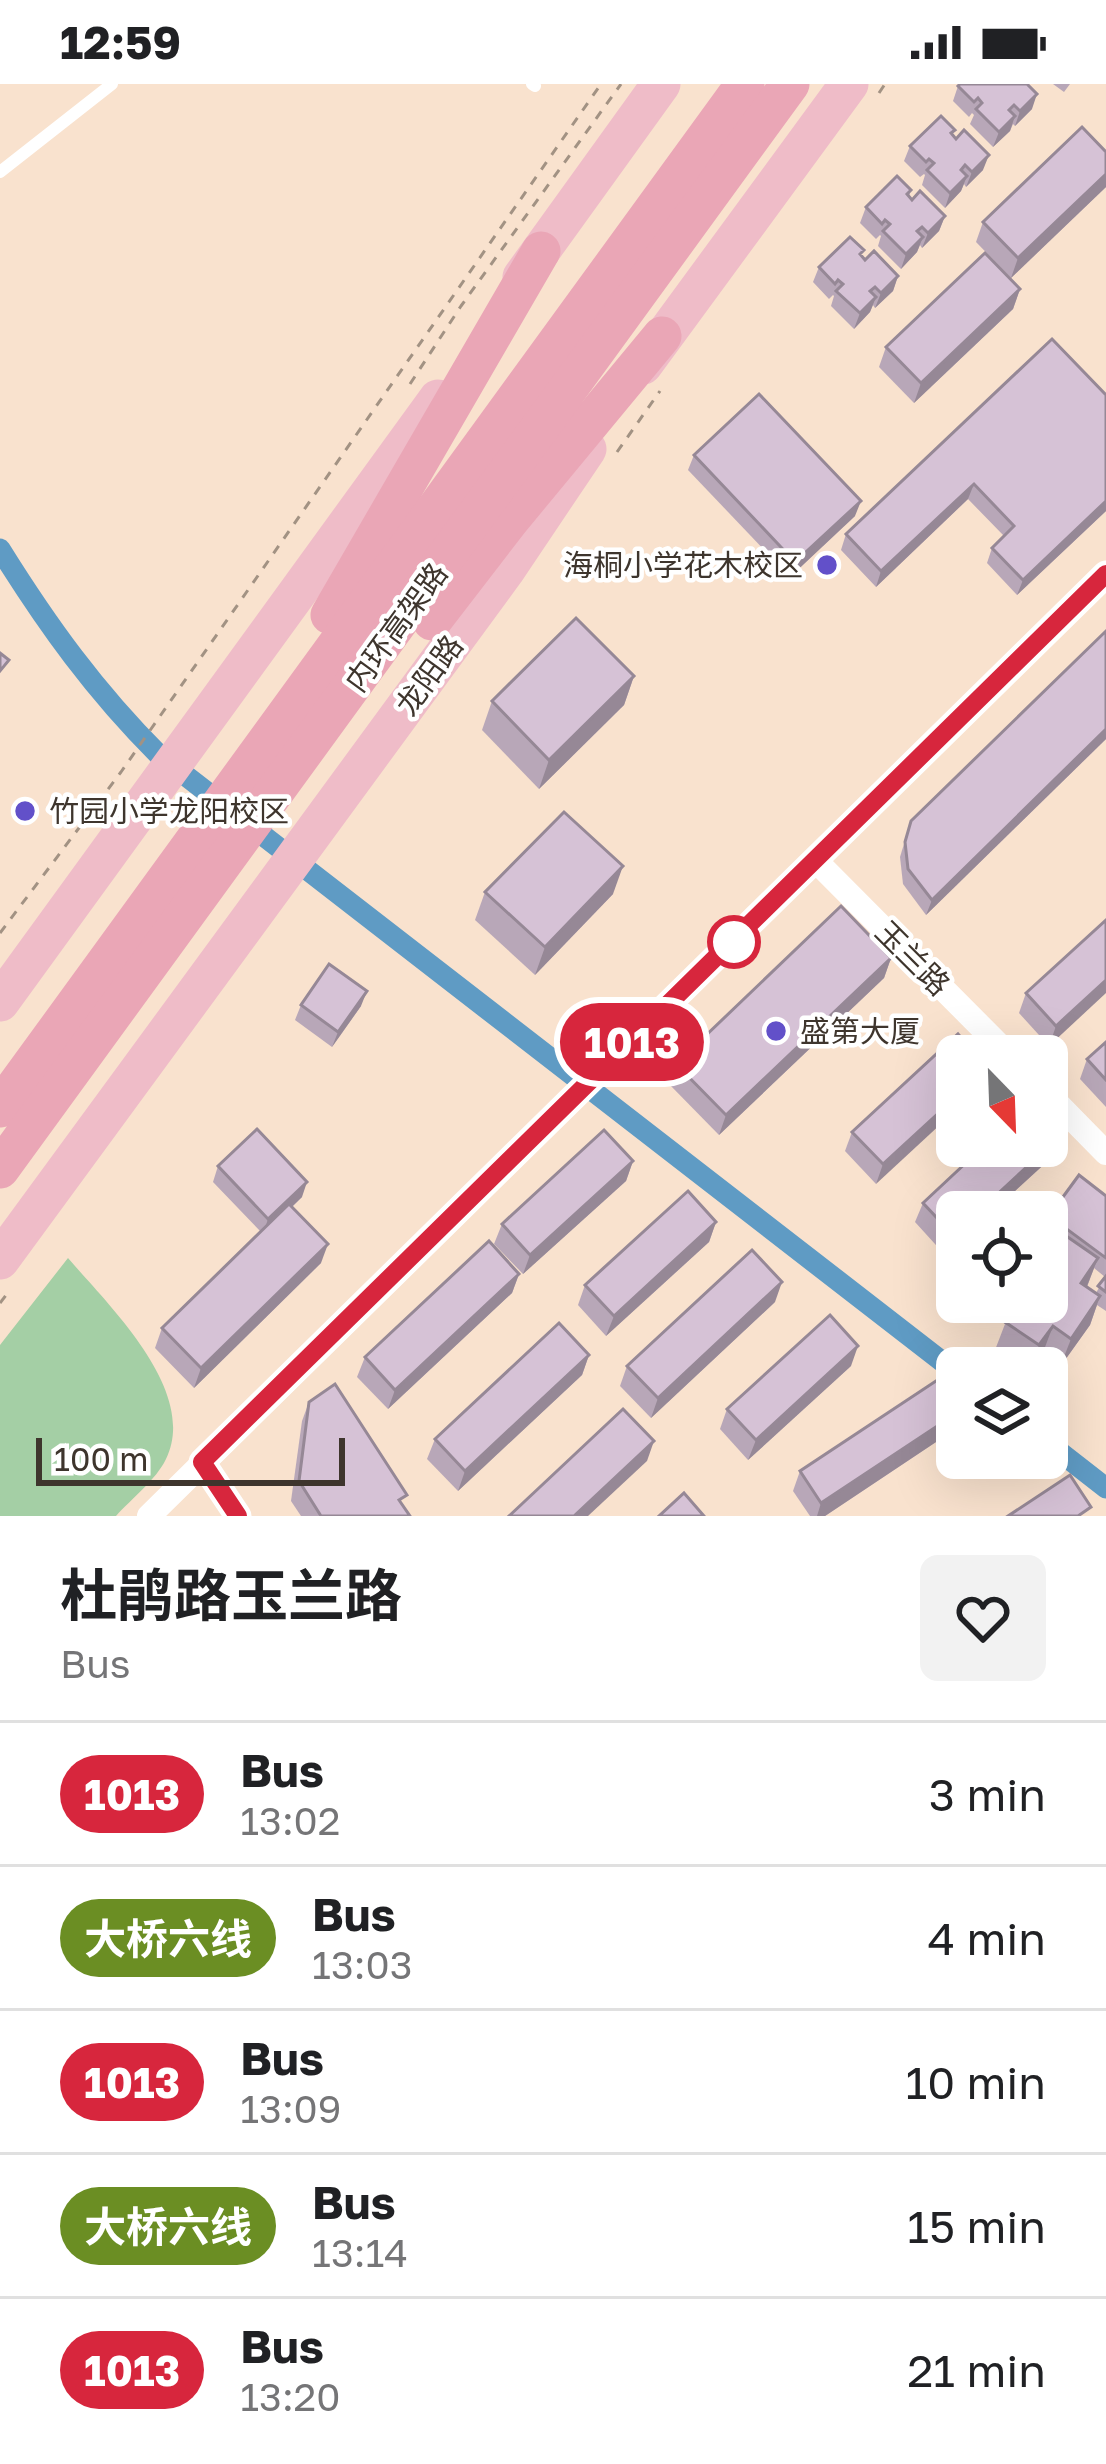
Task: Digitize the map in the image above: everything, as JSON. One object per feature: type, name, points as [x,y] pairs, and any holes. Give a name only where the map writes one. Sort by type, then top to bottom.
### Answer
[{"type":"highway","name":"内环高架路","points":[[0,1108],[210,847],[277,783],[652,243],[745,84]]},
{"type":"highway","name":"内环高架路","points":[[652,243],[790,84]]},
{"type":"highway","points":[[277,783],[345,593],[541,251]]},
{"type":"highway","points":[[277,783],[400,664],[509,521],[662,336]]},
{"type":"highway","name":"内环高架路","points":[[0,1169],[183,920],[210,847]]},
{"type":"main road","points":[[0,1002],[134,787],[201,727],[661,84]]},
{"type":"main road","points":[[662,336],[849,84]]},
{"type":"main road","points":[[0,1260],[270,892],[277,783]]},
{"type":"street","points":[[149,1516],[1106,574]]},
{"type":"street","name":"玉兰路","points":[[816,860],[989,1035]]},
{"type":"street","points":[[1068,1115],[1106,1153]]},
{"type":"street","points":[[202,1462],[238,1516]]},
{"type":"lane","points":[[0,172],[112,84]]},
{"type":"path","points":[[0,933],[134,787],[170,700],[601,84]]},
{"type":"green space","points":[[68,1258],[145,1351],[170,1406],[173,1433],[162,1467],[116,1516],[0,1516],[0,1345]]},
{"type":"building","points":[[960,84],[1027,84],[1037,94],[1020,111],[1014,105],[1009,110],[1015,116],[999,132],[976,109],[982,103],[978,98],[974,102]]},
{"type":"building","points":[[941,116],[955,130],[951,133],[956,139],[964,130],[989,155],[972,172],[965,165],[961,170],[967,176],[950,193],[927,170],[934,163],[926,162],[910,146]]},
{"type":"building","points":[[1082,127],[1106,152],[1106,174],[1018,258],[983,222]]},
{"type":"building","points":[[897,176],[911,190],[907,194],[912,200],[920,191],[945,216],[928,233],[922,227],[917,231],[923,237],[906,254],[883,231],[890,224],[885,220],[882,224],[866,207]]},
{"type":"building","points":[[850,237],[864,250],[860,254],[865,260],[874,251],[898,276],[881,293],[875,287],[870,291],[876,297],[860,313],[836,291],[843,284],[838,280],[835,284],[819,267]]},
{"type":"building","points":[[985,253],[1020,289],[921,383],[886,347]]},
{"type":"building","points":[[1052,339],[1106,395],[1106,501],[1023,580],[992,548],[1014,526],[974,484],[881,571],[846,534]]},
{"type":"building","points":[[759,394],[861,501],[795,562],[694,455]]},
{"type":"building","points":[[576,618],[634,676],[549,760],[492,701]]},
{"type":"building","points":[[1106,631],[1106,729],[932,900],[908,869],[905,842],[911,821]]},
{"type":"building","points":[[564,812],[623,866],[545,947],[485,892]]},
{"type":"building","name":"盛第大厦","points":[[841,906],[891,958],[726,1115],[676,1064]]},
{"type":"building","points":[[1106,920],[1106,980],[1056,1026],[1026,993]]},
{"type":"building","points":[[329,964],[367,991],[338,1032],[301,1005]]},
{"type":"building","points":[[1106,1042],[1106,1080],[1087,1059]]},
{"type":"building","points":[[936,1054],[936,1115],[883,1164],[852,1132]]},
{"type":"building","points":[[257,1129],[307,1182],[268,1219],[218,1166]]},
{"type":"building","points":[[604,1130],[633,1161],[530,1255],[502,1224]]},
{"type":"building","points":[[962,1167],[1027,1167],[1001,1191],[936,1191],[936,1217],[923,1203]]},
{"type":"building","points":[[1079,1175],[1106,1196],[1106,1258],[1068,1230],[1067,1191]]},
{"type":"building","points":[[688,1191],[716,1222],[614,1316],[585,1285]]},
{"type":"building","points":[[289,1204],[328,1244],[201,1368],[162,1328]]},
{"type":"building","points":[[1068,1237],[1098,1258],[1081,1283],[1100,1296],[1071,1339],[1053,1326],[1039,1345],[1006,1323],[1068,1323]]},
{"type":"building","points":[[489,1241],[519,1274],[395,1390],[365,1357]]},
{"type":"building","points":[[752,1250],[782,1282],[658,1398],[627,1366]]},
{"type":"building","points":[[830,1315],[858,1346],[756,1440],[727,1409]]},
{"type":"building","points":[[559,1323],[589,1355],[465,1471],[435,1439]]},
{"type":"building","points":[[936,1381],[936,1427],[821,1503],[800,1471]]},
{"type":"building","points":[[335,1384],[407,1495],[399,1500],[410,1516],[321,1516],[299,1481],[309,1402]]},
{"type":"building","points":[[623,1409],[654,1441],[574,1516],[509,1516]]},
{"type":"building","points":[[1068,1479],[1091,1507],[1078,1516],[1008,1516]]},
{"type":"building","points":[[684,1493],[704,1516],[659,1516]]},
{"type":"waterway","points":[[0,549],[74,657],[159,755],[936,1357]]},
{"type":"waterway","points":[[1068,1458],[1106,1488]]},
{"type":"bus line","name":"1013","points":[[238,1516],[202,1462],[1106,574]]},
{"type":"place","name":"海桐小学花木校区","points":[[827,565]]},
{"type":"place","name":"竹园小学龙阳校区","points":[[25,811]]},
{"type":"place","name":"盛第大厦","points":[[776,1031]]}]
